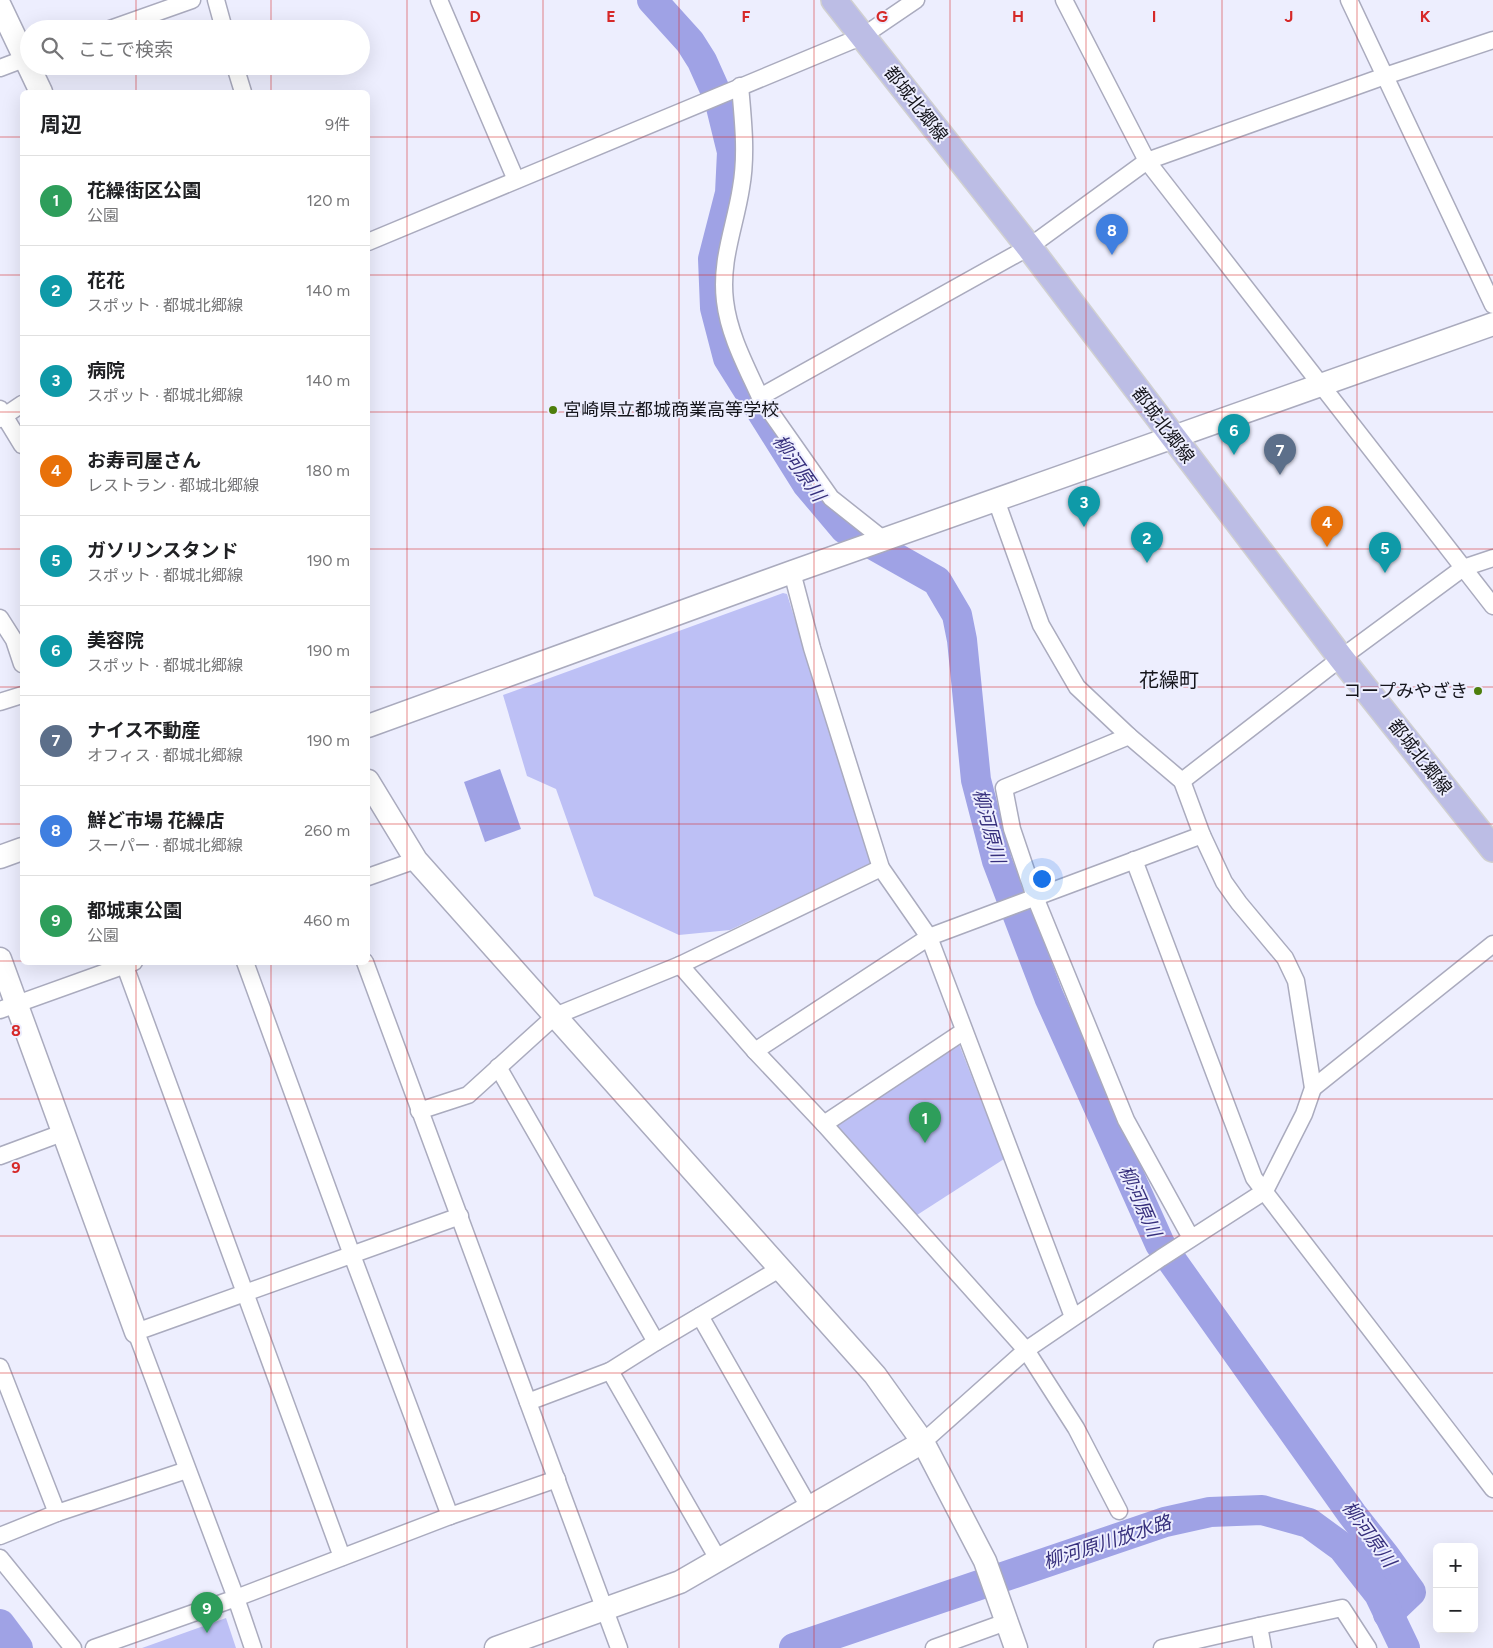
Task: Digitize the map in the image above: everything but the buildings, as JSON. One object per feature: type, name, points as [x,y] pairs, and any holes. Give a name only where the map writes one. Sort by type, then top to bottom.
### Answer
[{"type":"main road","name":"都城北郷線","points":[[834,0],[1029,247],[1172,438],[1341,658],[1493,849]]},
{"type":"street","points":[[135,20],[192,0]]},
{"type":"street","points":[[216,0],[222,20]]},
{"type":"street","points":[[439,0],[516,180]]},
{"type":"street","points":[[370,241],[862,36],[916,0]]},
{"type":"street","points":[[1064,0],[1147,161],[1493,606]]},
{"type":"street","points":[[1349,0],[1493,305]]},
{"type":"street","points":[[0,6],[20,45]]},
{"type":"street","points":[[760,397],[1029,247],[1147,161],[1385,76],[1493,40]]},
{"type":"street","points":[[0,68],[20,61]]},
{"type":"street","points":[[34,75],[40,90]]},
{"type":"street","points":[[238,75],[242,90]]},
{"type":"street","points":[[734,88],[744,134],[742,188],[724,262],[725,301],[732,335],[760,397],[831,498],[884,540]]},
{"type":"street","points":[[370,725],[792,572],[1493,324]]},
{"type":"street","points":[[20,405],[2,414],[20,442]]},
{"type":"street","points":[[496,1648],[680,1582],[923,1442],[1026,1350],[1161,1258],[1265,1191],[1304,1114],[1313,1088],[1296,982],[1285,958],[1239,904],[1224,882],[1202,835],[1182,781],[1129,736],[1077,687],[1041,624],[996,500]]},
{"type":"street","points":[[1182,781],[1341,658],[1463,568],[1493,558]]},
{"type":"street","points":[[792,572],[812,648],[881,868],[929,937],[1073,1317]]},
{"type":"street","points":[[0,618],[14,640],[20,658]]},
{"type":"street","points":[[0,702],[20,695]]},
{"type":"street","points":[[1129,736],[1004,788],[1012,829],[1032,898],[1126,1120],[1187,1241]]},
{"type":"street","points":[[370,784],[416,860],[875,1375],[923,1442],[986,1561],[1016,1648]]},
{"type":"street","points":[[755,1051],[929,937],[1202,835]]},
{"type":"street","points":[[0,857],[20,850]]},
{"type":"street","points":[[370,876],[416,860]]},
{"type":"street","points":[[1134,860],[1254,1178],[1493,1489]]},
{"type":"street","points":[[420,1111],[468,1095],[555,1016],[680,965],[881,868]]},
{"type":"street","points":[[1313,1088],[1493,944]]},
{"type":"street","points":[[0,958],[8,1007],[62,1133],[253,1648]]},
{"type":"street","points":[[8,1007],[126,965]]},
{"type":"street","points":[[129,965],[342,1556]]},
{"type":"street","points":[[246,965],[450,1516]]},
{"type":"street","points":[[366,965],[619,1648]]},
{"type":"street","points":[[680,965],[755,1051],[824,1124],[1026,1350],[1076,1428],[1119,1511]]},
{"type":"street","points":[[824,1124],[964,1031]]},
{"type":"street","points":[[498,1067],[656,1342]]},
{"type":"street","points":[[0,1156],[62,1133]]},
{"type":"street","points":[[136,1332],[460,1216]]},
{"type":"street","points":[[528,1402],[610,1370],[781,1268]]},
{"type":"street","points":[[700,1316],[809,1507]]},
{"type":"street","points":[[0,1367],[57,1513]]},
{"type":"street","points":[[610,1370],[718,1560]]},
{"type":"street","points":[[0,1536],[57,1513],[187,1470]]},
{"type":"street","points":[[94,1648],[236,1598],[450,1516],[557,1479]]},
{"type":"street","points":[[0,1558],[73,1648]]},
{"type":"street","points":[[1162,1648],[1342,1608],[1368,1648]]},
{"type":"street","points":[[934,1648],[1006,1622]]},
{"type":"street","points":[[1259,1626],[1264,1648]]},
{"type":"shaded area","points":[[783,593],[787,594],[871,864],[730,930],[679,935],[594,896],[556,789],[527,776],[503,695]]},
{"type":"shaded area","points":[[500,769],[521,829],[485,842],[464,782]]},
{"type":"shaded area","points":[[959,1044],[1004,1159],[917,1215],[836,1126]]},
{"type":"shaded area","points":[[226,1618],[236,1648],[142,1648]]},
{"type":"waterway","name":"柳河原川","points":[[652,0],[690,42],[702,61],[719,99],[732,152],[730,193],[713,259],[715,308],[728,358],[807,484],[845,529],[937,581],[957,615],[962,640],[976,780],[997,861],[1049,997],[1160,1244],[1352,1514],[1411,1592],[1388,1614]]},
{"type":"waterway","name":"柳河原川放水路","points":[[794,1648],[1165,1522],[1210,1512],[1262,1510],[1309,1523],[1342,1547],[1379,1594],[1405,1648]]},
{"type":"waterway","points":[[0,1624],[18,1648]]},
{"type":"place","name":"鮮ど市場 花繰店","points":[[1112,255]]},
{"type":"place","name":"宮崎県立都城商業高等学校","points":[[553,410]]},
{"type":"place","name":"美容院","points":[[1234,455]]},
{"type":"place","name":"ナイス不動産","points":[[1280,475]]},
{"type":"place","name":"病院","points":[[1084,527]]},
{"type":"place","name":"お寿司屋さん","points":[[1327,547]]},
{"type":"place","name":"花花","points":[[1147,563]]},
{"type":"place","name":"ガソリンスタンド","points":[[1385,573]]},
{"type":"place","name":"コープみやざき","points":[[1478,691]]},
{"type":"place","name":"花繰街区公園","points":[[925,1143]]},
{"type":"place","name":"都城東公園","points":[[207,1633]]},
{"type":"district","name":"花繰町","points":[[1169,680]]}]
